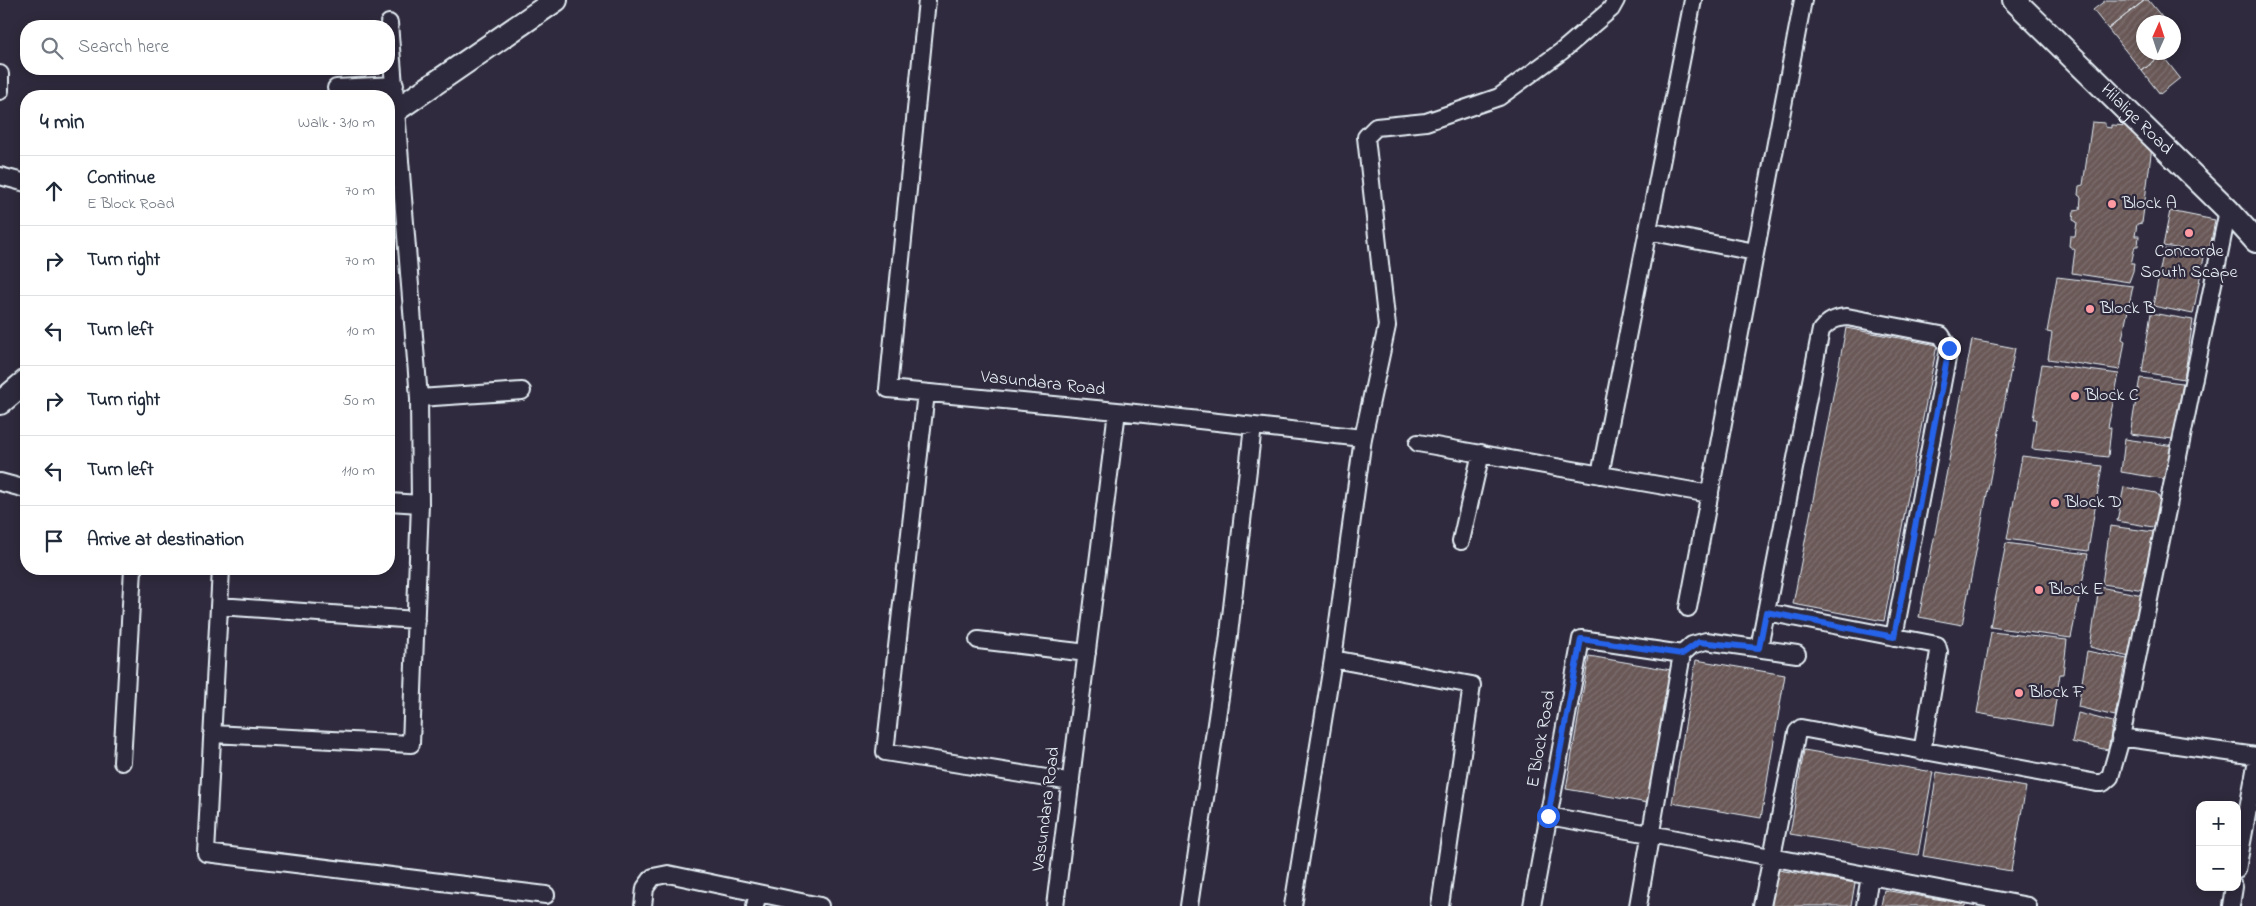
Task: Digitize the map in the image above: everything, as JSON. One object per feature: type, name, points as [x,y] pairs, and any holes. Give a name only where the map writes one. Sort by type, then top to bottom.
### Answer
[{"type":"street","points":[[395,111],[556,0]]},
{"type":"street","name":"Vasundara Road","points":[[927,0],[888,389],[1117,411],[1055,906]]},
{"type":"street","points":[[1293,906],[1333,659],[1363,438],[1387,326],[1366,137],[1376,127],[1426,122],[1499,97],[1562,51],[1611,9],[1616,0]]},
{"type":"street","points":[[1600,475],[1693,0]]},
{"type":"street","points":[[1688,608],[1803,0]]},
{"type":"street","name":"Hilalige Road","points":[[2014,0],[2228,210],[2256,242]]},
{"type":"street","points":[[0,74],[0,91]]},
{"type":"street","points":[[394,75],[395,90]]},
{"type":"street","points":[[336,88],[395,85]]},
{"type":"street","points":[[212,734],[411,744],[420,504],[419,398],[395,134]]},
{"type":"street","points":[[0,176],[20,181]]},
{"type":"street","points":[[1762,906],[1797,732],[1801,728],[1922,752],[2103,783],[2110,777],[2120,737],[2228,210]]},
{"type":"street","points":[[1648,231],[1755,252]]},
{"type":"street","points":[[1759,648],[1821,330],[1828,322],[1835,318],[1847,317],[1941,335],[1949,348],[1894,637]]},
{"type":"street","points":[[0,403],[20,387]]},
{"type":"street","points":[[419,398],[522,391]]},
{"type":"street","points":[[926,393],[885,752],[1070,782]]},
{"type":"street","points":[[1117,411],[1363,438]]},
{"type":"street","points":[[1189,906],[1228,643],[1252,426]]},
{"type":"street","points":[[1418,443],[1710,494]]},
{"type":"street","points":[[1462,541],[1481,454]]},
{"type":"street","points":[[0,482],[20,487]]},
{"type":"street","points":[[395,502],[420,504]]},
{"type":"street","points":[[122,762],[133,575]]},
{"type":"street","points":[[221,575],[206,853],[546,895]]},
{"type":"street","points":[[219,606],[416,620]]},
{"type":"street","points":[[1766,612],[1933,643],[1939,648],[1922,752]]},
{"type":"street","name":"E Block Road","points":[[1532,906],[1581,639],[1682,654]]},
{"type":"street","points":[[978,640],[1087,653]]},
{"type":"street","points":[[1638,906],[1682,654],[1699,642],[1798,654]]},
{"type":"street","points":[[1333,659],[1472,685],[1440,906]]},
{"type":"street","points":[[2120,737],[2256,756]]},
{"type":"street","points":[[2241,848],[2256,764]]},
{"type":"street","points":[[1548,816],[1870,876],[1980,901],[2028,906]]},
{"type":"street","points":[[643,906],[645,888],[653,877],[668,874],[757,899],[820,906]]},
{"type":"street","points":[[1865,906],[1870,876]]},
{"type":"street","points":[[2231,906],[2233,891]]},
{"type":"building","points":[[2106,0],[2145,0],[2108,29],[2093,10]]},
{"type":"building","points":[[2145,0],[2148,0],[2160,15],[2136,15],[2136,60],[2155,60],[2142,71],[2108,29]]},
{"type":"building","points":[[2156,60],[2166,60],[2180,78],[2160,94],[2142,71]]},
{"type":"building","name":"Block A","points":[[2092,122],[2105,123],[2105,127],[2111,128],[2111,125],[2133,126],[2153,139],[2142,223],[2137,224],[2135,236],[2139,236],[2138,246],[2135,246],[2131,264],[2134,264],[2133,271],[2129,282],[2072,273],[2075,250],[2069,246],[2070,236],[2075,236],[2077,222],[2073,220],[2074,211],[2080,210],[2081,197],[2078,195],[2079,186],[2083,185]]},
{"type":"building","name":"Concorde South Scape","points":[[2170,211],[2215,220],[2209,253],[2163,246]]},
{"type":"building","points":[[2164,249],[2204,257],[2193,314],[2153,306]]},
{"type":"building","name":"Block B","points":[[2057,277],[2133,286],[2122,339],[2125,341],[2120,370],[2048,359],[2052,333],[2047,332]]},
{"type":"building","points":[[2151,313],[2193,320],[2184,379],[2142,372]]},
{"type":"building","points":[[1846,328],[1937,345],[1884,621],[1793,604]]},
{"type":"building","points":[[1972,340],[2015,348],[1962,625],[1919,617]]},
{"type":"building","name":"Block C","points":[[2042,364],[2119,374],[2108,427],[2111,428],[2108,457],[2032,449],[2036,419],[2033,419]]},
{"type":"building","points":[[2140,378],[2183,383],[2173,439],[2130,434]]},
{"type":"building","points":[[2125,439],[2174,446],[2173,468],[2166,467],[2165,479],[2121,472]]},
{"type":"building","name":"Block D","points":[[2022,456],[2102,466],[2088,551],[2007,539]]},
{"type":"building","points":[[2124,487],[2156,493],[2160,499],[2159,506],[2162,507],[2159,528],[2117,521]]},
{"type":"building","points":[[2110,526],[2154,532],[2145,590],[2102,584]]},
{"type":"building","name":"Block E","points":[[2006,543],[2088,554],[2071,638],[1990,627]]},
{"type":"building","points":[[2099,587],[2143,595],[2143,602],[2140,604],[2133,658],[2090,647]]},
{"type":"building","name":"Block F","points":[[1991,632],[2067,640],[2063,674],[2060,674],[2052,726],[1977,713]]},
{"type":"building","points":[[2087,651],[2132,660],[2130,668],[2124,668],[2115,716],[2078,707]]},
{"type":"building","points":[[1589,656],[1671,670],[1648,803],[1566,789]]},
{"type":"building","points":[[1696,660],[1785,675],[1761,818],[1672,803]]},
{"type":"building","points":[[2078,713],[2113,722],[2108,750],[2072,742]]},
{"type":"building","points":[[1804,750],[1933,772],[1918,855],[1790,834]]},
{"type":"building","points":[[1937,772],[2026,787],[2011,871],[1923,856]]},
{"type":"building","points":[[1773,869],[1855,883],[1851,906],[1767,906]]},
{"type":"building","points":[[1884,890],[1966,904],[1965,906],[1881,906]]},
{"type":"place","name":"Block A","points":[[2112,204]]},
{"type":"place","name":"Concorde South Scape","points":[[2189,233]]},
{"type":"place","name":"Block B","points":[[2090,309]]},
{"type":"place","name":"Block C","points":[[2075,396]]},
{"type":"place","name":"Block D","points":[[2055,503]]},
{"type":"place","name":"Block E","points":[[2039,590]]},
{"type":"place","name":"Block F","points":[[2019,693]]},
{"type":"route","points":[[1548,816],[1581,639],[1682,654],[1692,645],[1699,642],[1759,648],[1766,612],[1894,637],[1949,348]]}]
